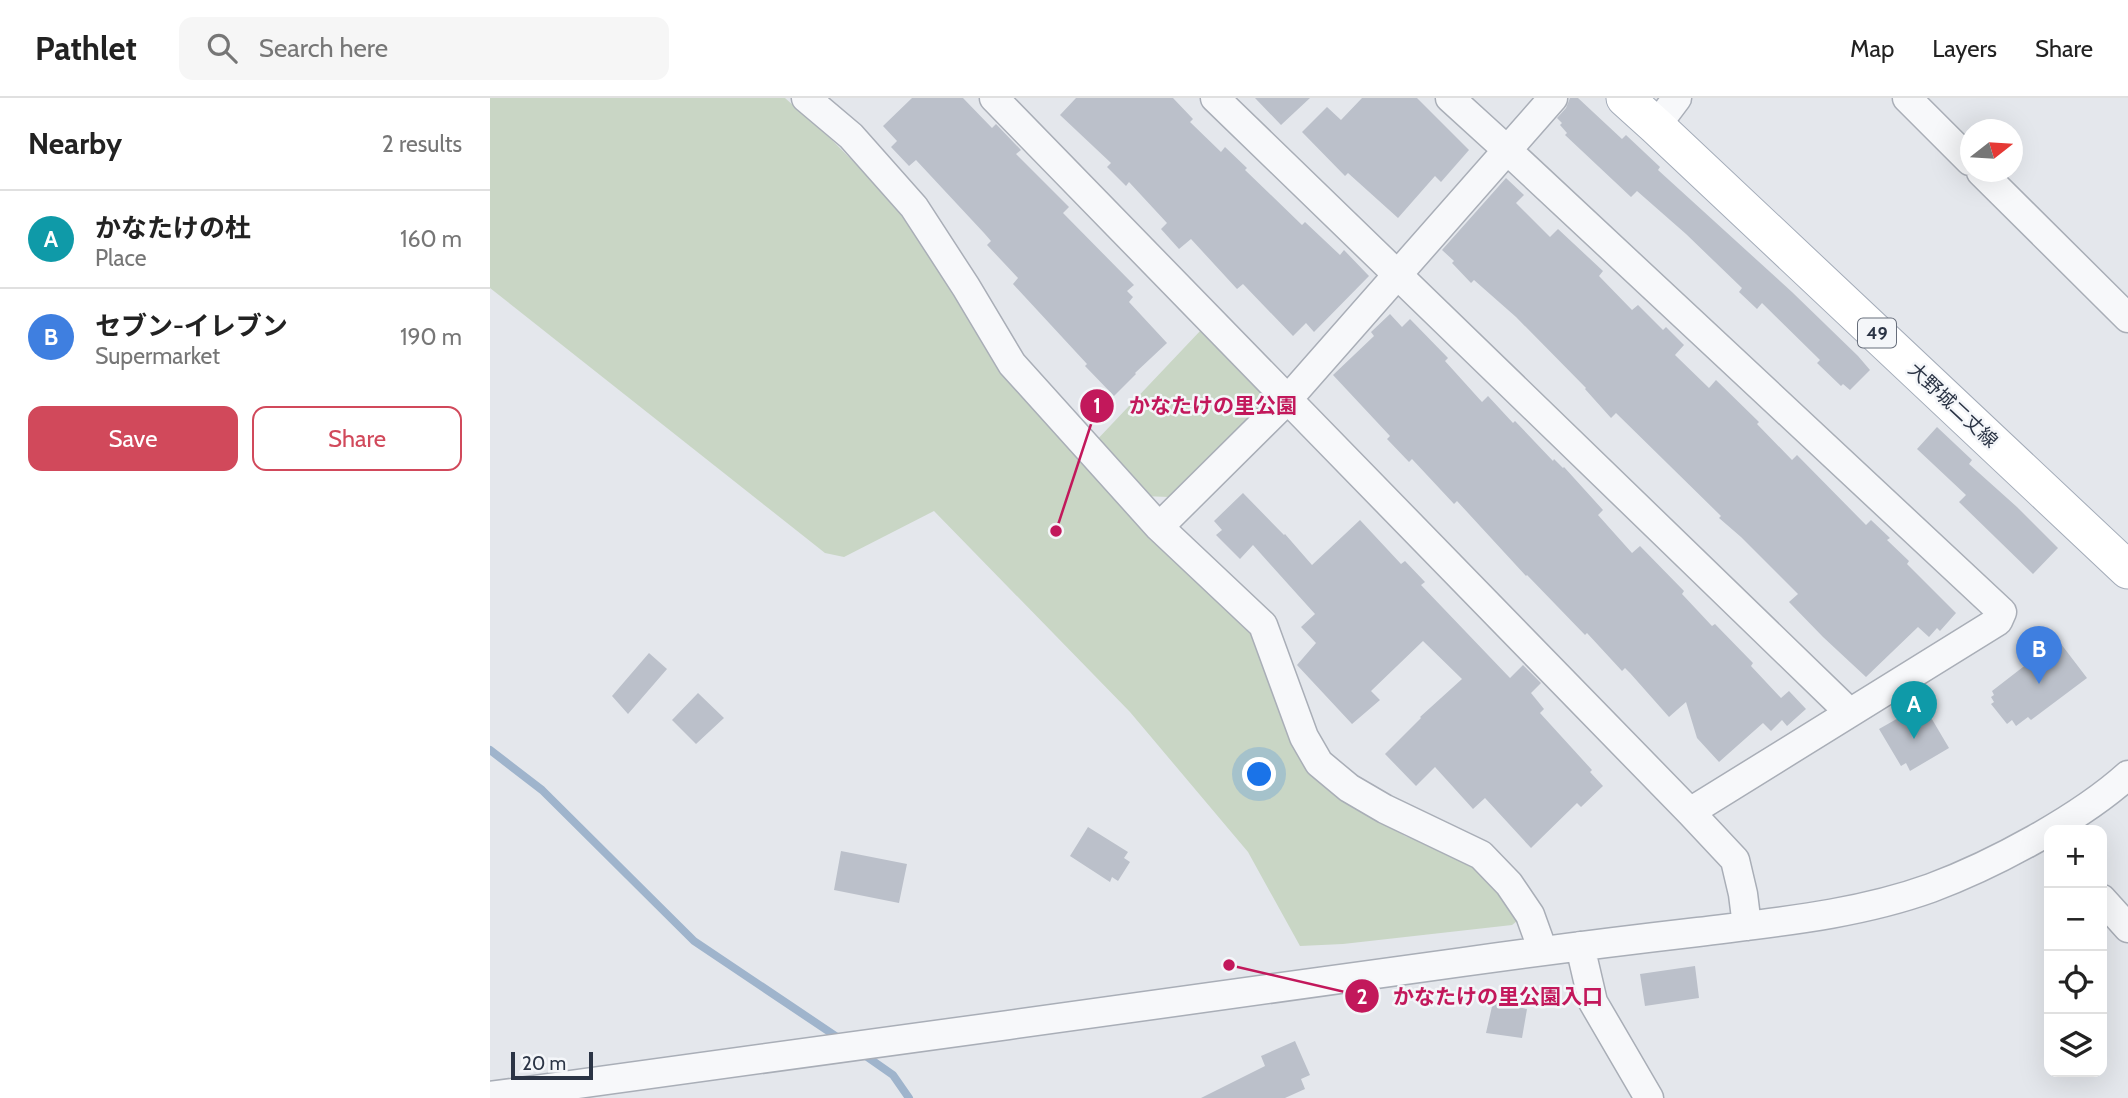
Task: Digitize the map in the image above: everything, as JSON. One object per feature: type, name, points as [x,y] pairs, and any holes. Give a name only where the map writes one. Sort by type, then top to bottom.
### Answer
[{"type":"main road","name":"大野城二丈線","points":[[1625,98],[1667,112],[2128,570]]},
{"type":"street","points":[[806,98],[851,136],[914,207],[1012,364],[1159,527],[1263,625],[1304,737],[1319,763],[1349,788],[1481,855],[1509,884],[1530,915],[1543,951]]},
{"type":"street","points":[[994,98],[1735,860],[1747,926]]},
{"type":"street","points":[[1215,98],[1849,712]]},
{"type":"street","points":[[1450,98],[2002,612],[1998,621],[1690,812]]},
{"type":"street","points":[[1159,527],[1288,399],[1553,98]]},
{"type":"street","points":[[1907,98],[1960,151]]},
{"type":"street","points":[[1991,182],[2128,318]]},
{"type":"street","points":[[2062,825],[2128,775]]},
{"type":"street","points":[[490,1096],[1543,951],[1812,917],[1862,907],[1931,888],[2044,838]]},
{"type":"street","points":[[2107,905],[2128,928]]},
{"type":"street","points":[[1580,946],[1593,1002],[1648,1098]]},
{"type":"green space","points":[[490,98],[785,98],[832,140],[898,207],[1001,369],[1253,629],[1316,776],[1405,836],[1476,861],[1521,918],[1512,925],[1343,944],[1300,946],[1248,852],[1130,712],[934,511],[844,557],[825,553],[490,288]]},
{"type":"green space","points":[[1201,330],[1269,399],[1169,497],[1142,496],[1093,444]]},
{"type":"building","points":[[912,98],[963,98],[992,128],[996,124],[1021,150],[1016,154],[1069,207],[1063,213],[1134,285],[1127,291],[1133,297],[1129,302],[1167,343],[1114,396],[1013,284],[1018,278],[987,245],[991,241],[984,233],[916,160],[909,166],[891,147],[897,141],[883,126]]},
{"type":"building","points":[[1076,98],[1173,98],[1193,119],[1190,122],[1221,152],[1225,147],[1302,225],[1305,222],[1340,255],[1344,250],[1369,276],[1314,332],[1306,323],[1293,336],[1243,284],[1237,289],[1191,239],[1179,249],[1161,229],[1167,223],[1129,182],[1126,186],[1107,167],[1111,163],[1060,115]]},
{"type":"building","points":[[1255,98],[1310,98],[1281,125]]},
{"type":"building","points":[[1362,98],[1417,98],[1469,150],[1441,182],[1435,176],[1398,218],[1348,173],[1345,176],[1302,132],[1327,107],[1341,120]]},
{"type":"building","points":[[1570,98],[1578,98],[1622,139],[1626,135],[1660,167],[1658,170],[1792,292],[1870,370],[1850,390],[1843,384],[1841,386],[1817,363],[1820,360],[1762,303],[1757,309],[1739,292],[1742,288],[1686,234],[1637,191],[1631,197],[1565,135],[1567,133],[1557,118]]},
{"type":"building","points":[[1506,178],[1524,195],[1516,203],[1550,237],[1558,229],[1603,271],[1599,276],[1632,310],[1638,305],[1663,330],[1666,327],[1684,345],[1675,355],[1709,388],[1716,380],[1759,422],[1757,424],[1792,460],[1797,455],[1866,525],[1871,520],[1890,538],[1887,540],[1909,561],[1907,564],[1956,613],[1940,631],[1937,628],[1929,637],[1918,627],[1866,677],[1789,602],[1798,594],[1719,518],[1721,516],[1616,413],[1611,418],[1586,388],[1516,317],[1474,280],[1471,283],[1442,250]]},
{"type":"building","points":[[1390,314],[1402,327],[1410,319],[1448,358],[1445,361],[1482,402],[1488,396],[1553,461],[1554,459],[1564,467],[1603,510],[1598,515],[1632,553],[1640,546],[1684,591],[1682,594],[1712,626],[1715,624],[1753,663],[1751,666],[1781,698],[1789,691],[1806,709],[1787,726],[1782,720],[1771,731],[1763,723],[1719,762],[1697,738],[1686,702],[1669,717],[1625,668],[1622,671],[1587,633],[1585,635],[1526,576],[1457,501],[1454,504],[1412,459],[1409,462],[1387,439],[1390,436],[1333,375],[1374,336],[1371,332]]},
{"type":"building","points":[[1937,427],[1972,460],[1969,464],[2058,548],[2033,574],[1959,502],[1966,495],[1917,449]]},
{"type":"building","points":[[1243,493],[1312,565],[1360,520],[1401,564],[1405,561],[1425,582],[1421,585],[1510,678],[1523,665],[1541,683],[1531,693],[1544,709],[1540,713],[1592,770],[1590,772],[1603,786],[1581,807],[1577,803],[1531,848],[1485,798],[1473,809],[1435,767],[1416,786],[1385,754],[1462,679],[1423,641],[1371,691],[1380,700],[1352,724],[1297,665],[1316,643],[1301,627],[1315,614],[1253,545],[1240,559],[1216,535],[1222,530],[1214,521]]},
{"type":"building","points":[[2058,640],[2087,678],[2031,720],[2028,717],[2016,726],[2012,720],[2007,724],[1991,704],[1994,702],[1992,691]]},
{"type":"building","points":[[649,653],[667,669],[628,714],[612,696]]},
{"type":"building","points":[[698,693],[724,718],[696,744],[672,720]]},
{"type":"building","points":[[1923,704],[1949,748],[1910,771],[1906,763],[1901,766],[1879,729]]},
{"type":"building","points":[[1088,827],[1128,852],[1124,858],[1130,862],[1118,881],[1112,877],[1110,882],[1070,856]]},
{"type":"building","points":[[841,851],[907,864],[899,903],[834,890]]},
{"type":"building","points":[[1695,966],[1699,998],[1645,1006],[1640,974]]},
{"type":"building","points":[[1493,1002],[1527,1009],[1522,1038],[1486,1033]]},
{"type":"building","points":[[1295,1041],[1310,1075],[1301,1079],[1305,1089],[1285,1098],[1201,1098],[1265,1066],[1261,1056]]},
{"type":"waterway","points":[[490,750],[542,790],[694,941],[843,1041]]},
{"type":"waterway","points":[[863,1054],[893,1075],[909,1098]]},
{"type":"place","name":"かなたけの里公園","points":[[1056,531]]},
{"type":"place","name":"セブン-イレブン","points":[[2039,684]]},
{"type":"place","name":"かなたけの杜","points":[[1914,739]]},
{"type":"place","name":"かなたけの里公園入口","points":[[1229,965]]}]
